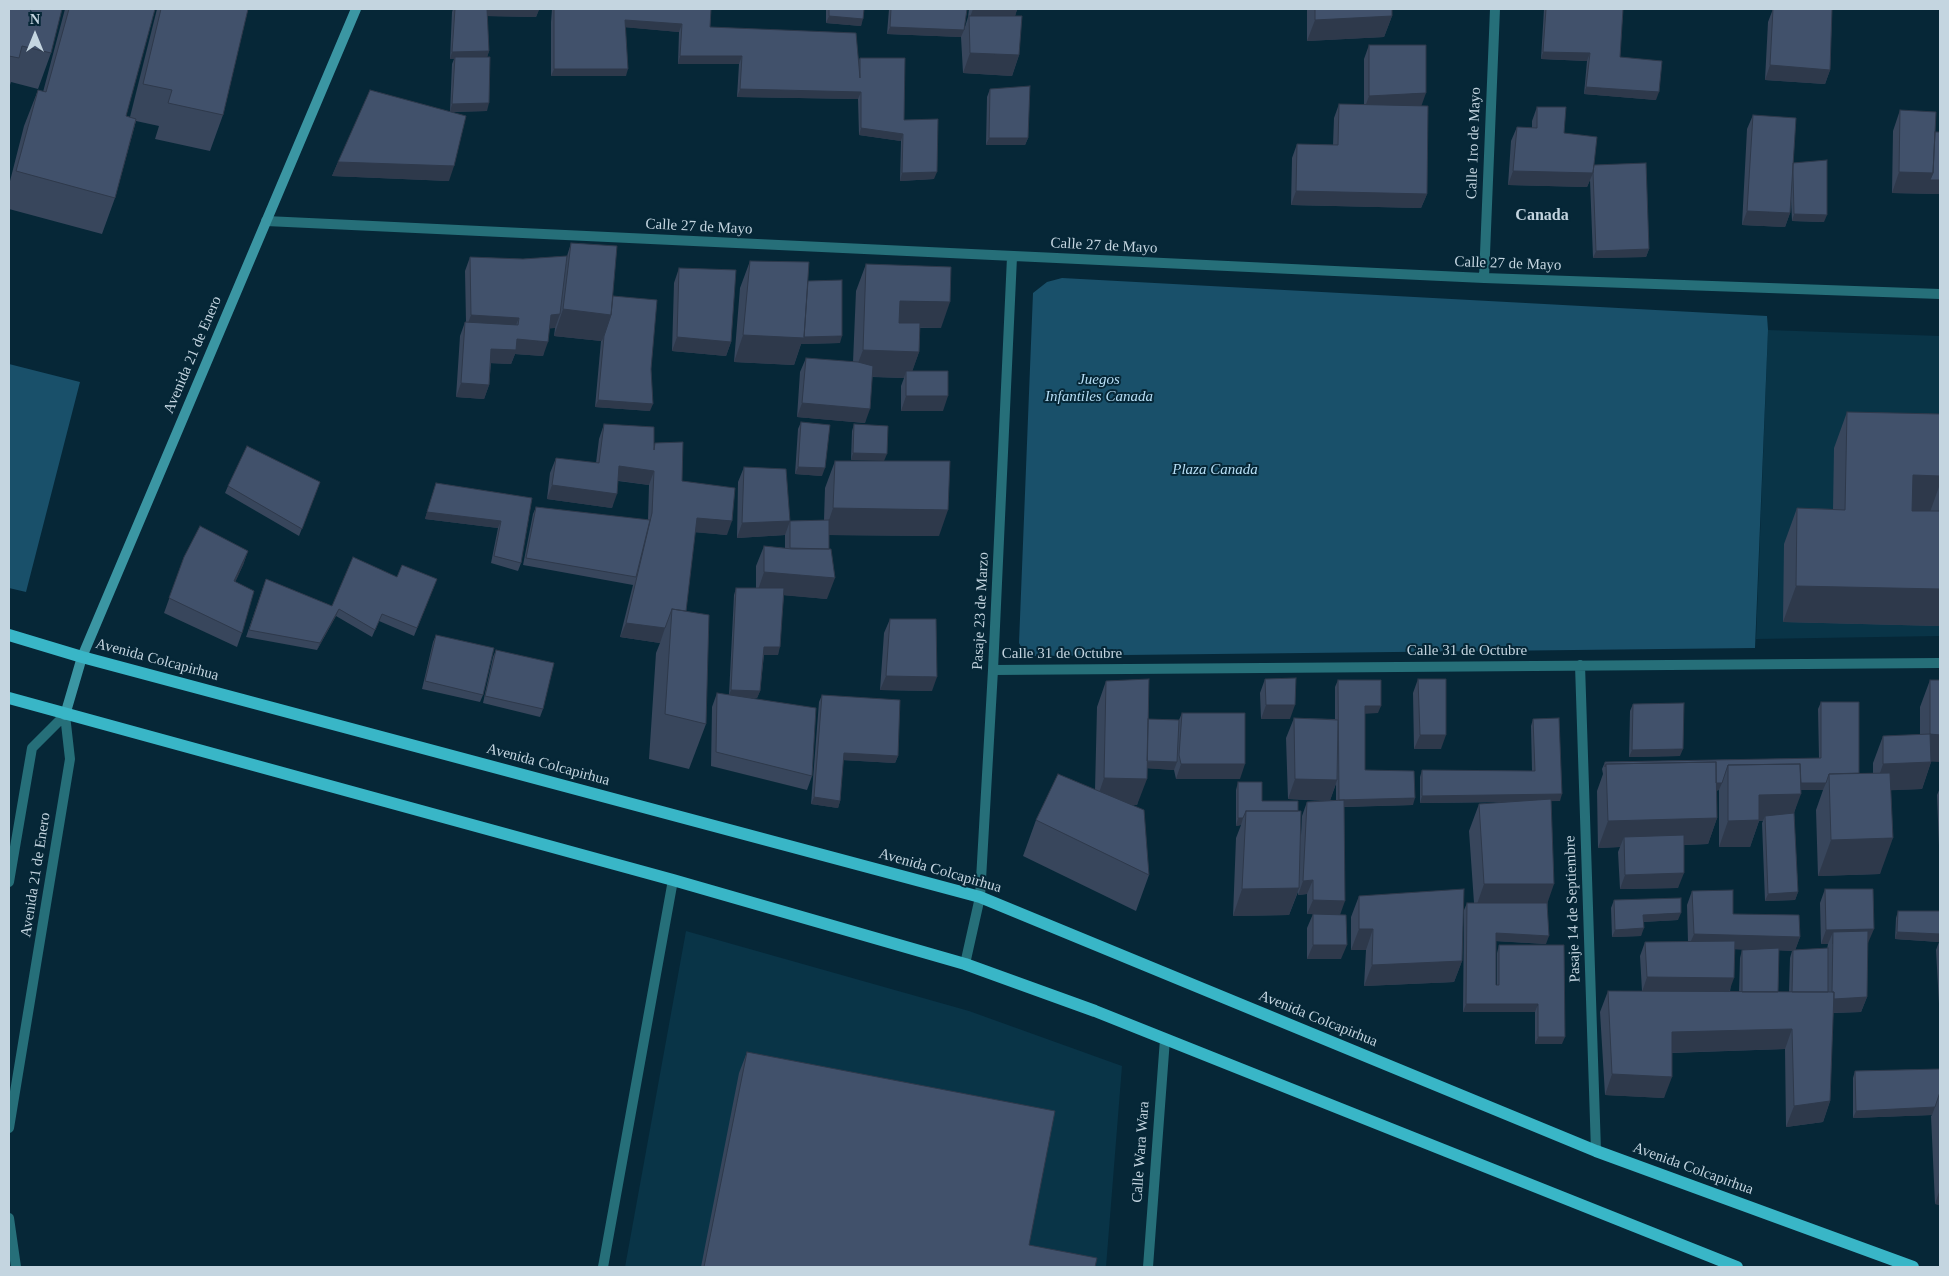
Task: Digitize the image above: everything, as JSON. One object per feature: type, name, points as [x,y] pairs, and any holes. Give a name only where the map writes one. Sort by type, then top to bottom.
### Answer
[{"type":"main road","name":"Avenida 21 de Enero","points":[[65,715],[82,657],[356,9]]},
{"type":"main road","name":"Avenida Colcapirhua","points":[[9,635],[82,657],[980,897],[1596,1151],[1913,1267]]},
{"type":"main road","points":[[9,698],[65,715],[673,880],[965,964],[1095,1011],[1737,1267]]},
{"type":"street","name":"Calle 1ro de Mayo","points":[[1484,278],[1495,9]]},
{"type":"street","name":"Calle 27 de Mayo","points":[[266,221],[1484,278],[1940,294]]},
{"type":"street","name":"Pasaje 23 de Marzo","points":[[965,964],[980,897],[993,670],[1012,257]]},
{"type":"street","name":"Calle 31 de Octubre","points":[[993,670],[1940,663]]},
{"type":"street","name":"Pasaje 14 de Septiembre","points":[[1580,666],[1596,1151]]},
{"type":"street","name":"Avenida 21 de Enero","points":[[9,882],[32,748],[65,715]]},
{"type":"street","name":"Avenida 21 de Enero","points":[[9,1128],[70,759],[65,715]]},
{"type":"street","points":[[603,1267],[673,880]]},
{"type":"street","name":"Calle Wara Wara","points":[[1148,1267],[1165,1039]]},
{"type":"street","points":[[9,1218],[16,1267]]},
{"type":"shaded area","points":[[1768,330],[1940,336],[1940,636],[1756,639]]},
{"type":"shaded area","points":[[686,931],[969,1011],[1122,1066],[1106,1267],[625,1267]]},
{"type":"green space","name":"Plaza Canada","points":[[1062,278],[1767,316],[1768,330],[1755,648],[1035,656],[1025,654],[1019,643],[1033,293],[1047,282]]},
{"type":"green space","points":[[9,364],[80,382],[26,592],[9,588]]},
{"type":"building","points":[[9,9],[62,9],[51,53],[22,46],[19,58],[9,56]]},
{"type":"building","points":[[69,9],[155,9],[126,116],[136,119],[115,198],[16,171],[38,90],[46,92]]},
{"type":"building","points":[[161,9],[248,9],[223,115],[168,103],[172,90],[143,84]]},
{"type":"building","points":[[455,9],[487,9],[489,51],[452,52]]},
{"type":"building","points":[[498,9],[539,9],[539,10]]},
{"type":"building","points":[[554,9],[711,9],[710,27],[856,33],[860,78],[860,58],[905,58],[904,120],[938,119],[937,172],[902,173],[903,134],[861,128],[861,92],[740,89],[742,56],[680,56],[682,24],[625,20],[628,69],[554,69]]},
{"type":"building","points":[[829,9],[864,9],[863,19],[829,16]]},
{"type":"building","points":[[891,9],[967,9],[964,30],[890,27]]},
{"type":"building","points":[[1315,9],[1392,9],[1392,16],[1315,20]]},
{"type":"building","points":[[1546,9],[1623,9],[1620,57],[1662,61],[1659,92],[1586,87],[1590,53],[1543,52]]},
{"type":"building","points":[[1773,9],[1832,9],[1830,70],[1770,65]]},
{"type":"building","points":[[969,16],[1022,16],[1019,55],[970,53]]},
{"type":"building","points":[[1369,45],[1426,45],[1426,93],[1369,96]]},
{"type":"building","points":[[455,57],[490,57],[489,103],[452,104]]},
{"type":"building","points":[[1030,86],[1028,138],[989,138],[990,89]]},
{"type":"building","points":[[370,90],[466,116],[454,166],[338,162]]},
{"type":"building","points":[[1339,104],[1428,106],[1427,194],[1296,191],[1297,144],[1338,145]]},
{"type":"building","points":[[1537,107],[1566,107],[1564,133],[1597,137],[1593,173],[1513,171],[1517,127],[1537,128]]},
{"type":"building","points":[[1900,110],[1936,112],[1933,173],[1899,172]]},
{"type":"building","points":[[1753,115],[1796,118],[1790,213],[1747,211]]},
{"type":"building","points":[[1935,132],[1940,132],[1940,180],[1930,180],[1933,173]]},
{"type":"building","points":[[1827,160],[1827,215],[1794,214],[1793,163]]},
{"type":"building","points":[[1646,163],[1649,249],[1596,251],[1594,165]]},
{"type":"building","points":[[571,243],[617,246],[611,315],[563,309]]},
{"type":"building","points":[[567,256],[560,314],[551,315],[548,342],[517,339],[516,350],[491,349],[489,385],[461,383],[465,322],[518,325],[519,318],[471,315],[470,257],[523,259]]},
{"type":"building","points":[[750,261],[809,262],[804,338],[743,335]]},
{"type":"building","points":[[866,264],[951,267],[950,302],[900,301],[899,323],[920,323],[919,352],[863,350]]},
{"type":"building","points":[[679,268],[736,270],[731,342],[677,337]]},
{"type":"building","points":[[842,280],[842,336],[804,337],[808,281]]},
{"type":"building","points":[[613,296],[657,300],[651,369],[653,404],[598,400],[604,336],[611,315]]},
{"type":"building","points":[[806,358],[858,362],[873,366],[870,409],[802,403]]},
{"type":"building","points":[[906,371],[948,371],[948,396],[906,396]]},
{"type":"building","points":[[1847,412],[1940,414],[1940,476],[1913,475],[1912,511],[1940,511],[1940,589],[1796,586],[1797,508],[1845,510]]},
{"type":"building","points":[[801,422],[830,425],[825,468],[798,467]]},
{"type":"building","points":[[604,424],[654,427],[654,450],[655,443],[683,442],[682,481],[735,488],[732,521],[697,518],[686,611],[672,609],[665,628],[626,623],[652,513],[654,471],[619,466],[617,494],[552,485],[556,458],[599,463]]},
{"type":"building","points":[[854,424],[888,426],[887,454],[853,453]]},
{"type":"building","points":[[247,446],[320,482],[302,529],[228,486]]},
{"type":"building","points":[[835,461],[950,461],[948,510],[833,508]]},
{"type":"building","points":[[744,467],[786,469],[790,521],[742,523]]},
{"type":"building","points":[[436,483],[532,498],[521,563],[494,556],[501,521],[427,512]]},
{"type":"building","points":[[536,507],[650,520],[636,577],[526,558]]},
{"type":"building","points":[[829,520],[829,549],[790,548],[790,521]]},
{"type":"building","points":[[200,526],[248,551],[234,581],[254,591],[242,633],[169,598],[184,557]]},
{"type":"building","points":[[764,546],[792,549],[831,549],[835,578],[764,572]]},
{"type":"building","points":[[353,557],[397,577],[402,565],[437,579],[417,628],[382,614],[375,630],[339,609],[320,643],[249,630],[266,579],[332,606]]},
{"type":"building","points":[[736,588],[784,588],[780,647],[764,647],[760,691],[731,690]]},
{"type":"building","points":[[672,609],[709,615],[706,724],[665,714]]},
{"type":"building","points":[[890,619],[936,619],[937,677],[886,676]]},
{"type":"building","points":[[436,635],[494,648],[483,695],[425,681]]},
{"type":"building","points":[[496,650],[554,663],[543,709],[485,696]]},
{"type":"building","points":[[1296,678],[1295,705],[1266,705],[1265,679]]},
{"type":"building","points":[[1149,679],[1147,779],[1104,778],[1106,681]]},
{"type":"building","points":[[1418,679],[1446,679],[1446,735],[1420,735]]},
{"type":"building","points":[[1338,680],[1381,680],[1381,706],[1365,706],[1365,770],[1414,771],[1415,798],[1339,800]]},
{"type":"building","points":[[1930,680],[1940,680],[1940,735],[1930,734]]},
{"type":"building","points":[[717,693],[816,708],[812,776],[716,752]]},
{"type":"building","points":[[822,695],[900,700],[898,756],[844,753],[840,801],[814,797]]},
{"type":"building","points":[[1821,702],[1859,702],[1859,773],[1829,774],[1826,783],[1801,783],[1800,764],[1728,765],[1722,783],[1716,783],[1716,762],[1606,764],[1605,767],[1605,762],[1821,758]]},
{"type":"building","points":[[1684,703],[1683,749],[1632,750],[1633,704]]},
{"type":"building","points":[[1182,713],[1245,713],[1245,764],[1181,764],[1179,755]]},
{"type":"building","points":[[1294,718],[1338,720],[1337,780],[1295,779]]},
{"type":"building","points":[[1559,718],[1562,794],[1422,796],[1422,770],[1535,771],[1533,719]]},
{"type":"building","points":[[1148,719],[1179,720],[1177,762],[1147,761]]},
{"type":"building","points":[[1930,734],[1931,762],[1883,764],[1883,736]]},
{"type":"building","points":[[1716,762],[1717,818],[1608,821],[1606,764]]},
{"type":"building","points":[[1800,764],[1801,794],[1759,795],[1759,820],[1728,821],[1728,765]]},
{"type":"building","points":[[1890,773],[1893,838],[1831,840],[1829,774]]},
{"type":"building","points":[[1058,774],[1144,810],[1149,875],[1036,820]]},
{"type":"building","points":[[1238,782],[1262,782],[1262,801],[1298,801],[1298,811],[1246,811],[1243,818],[1238,818]]},
{"type":"building","points":[[1551,799],[1554,884],[1484,884],[1479,804]]},
{"type":"building","points":[[1344,800],[1345,901],[1313,900],[1313,880],[1303,881],[1307,802]]},
{"type":"building","points":[[1246,811],[1301,811],[1299,888],[1242,889]]},
{"type":"building","points":[[1794,813],[1798,892],[1768,894],[1765,816]]},
{"type":"building","points":[[1684,835],[1684,873],[1625,875],[1624,837]]},
{"type":"building","points":[[1464,889],[1462,961],[1372,965],[1373,929],[1359,929],[1359,896]]},
{"type":"building","points":[[1825,889],[1873,889],[1874,929],[1826,930]]},
{"type":"building","points":[[1733,890],[1733,914],[1799,915],[1800,937],[1694,934],[1692,891]]},
{"type":"building","points":[[1681,898],[1681,913],[1643,915],[1644,928],[1615,930],[1614,900]]},
{"type":"building","points":[[1467,903],[1547,903],[1549,936],[1496,933],[1496,985],[1499,985],[1499,945],[1564,945],[1565,1037],[1538,1037],[1538,1004],[1466,1004]]},
{"type":"building","points":[[1898,911],[1940,911],[1940,934],[1897,932]]},
{"type":"building","points":[[1313,914],[1346,915],[1347,945],[1313,945]]},
{"type":"building","points":[[1868,931],[1867,997],[1834,999],[1834,992],[1832,992],[1833,932]]},
{"type":"building","points":[[1735,941],[1734,978],[1647,977],[1645,942]]},
{"type":"building","points":[[1779,948],[1778,992],[1742,992],[1742,950]]},
{"type":"building","points":[[1828,948],[1828,992],[1792,992],[1793,950]]},
{"type":"building","points":[[1608,991],[1834,992],[1830,1101],[1794,1106],[1792,1029],[1672,1032],[1672,1077],[1612,1074]]},
{"type":"building","points":[[747,1052],[1055,1111],[1029,1245],[1097,1258],[1095,1267],[704,1267]]},
{"type":"building","points":[[1940,1069],[1940,1092],[1935,1107],[1856,1111],[1855,1071]]},
{"type":"district","name":"Canada","points":[[1542,216]]},
{"type":"park label","name":"Juegos Infantiles Canada","points":[[1099,388]]}]
